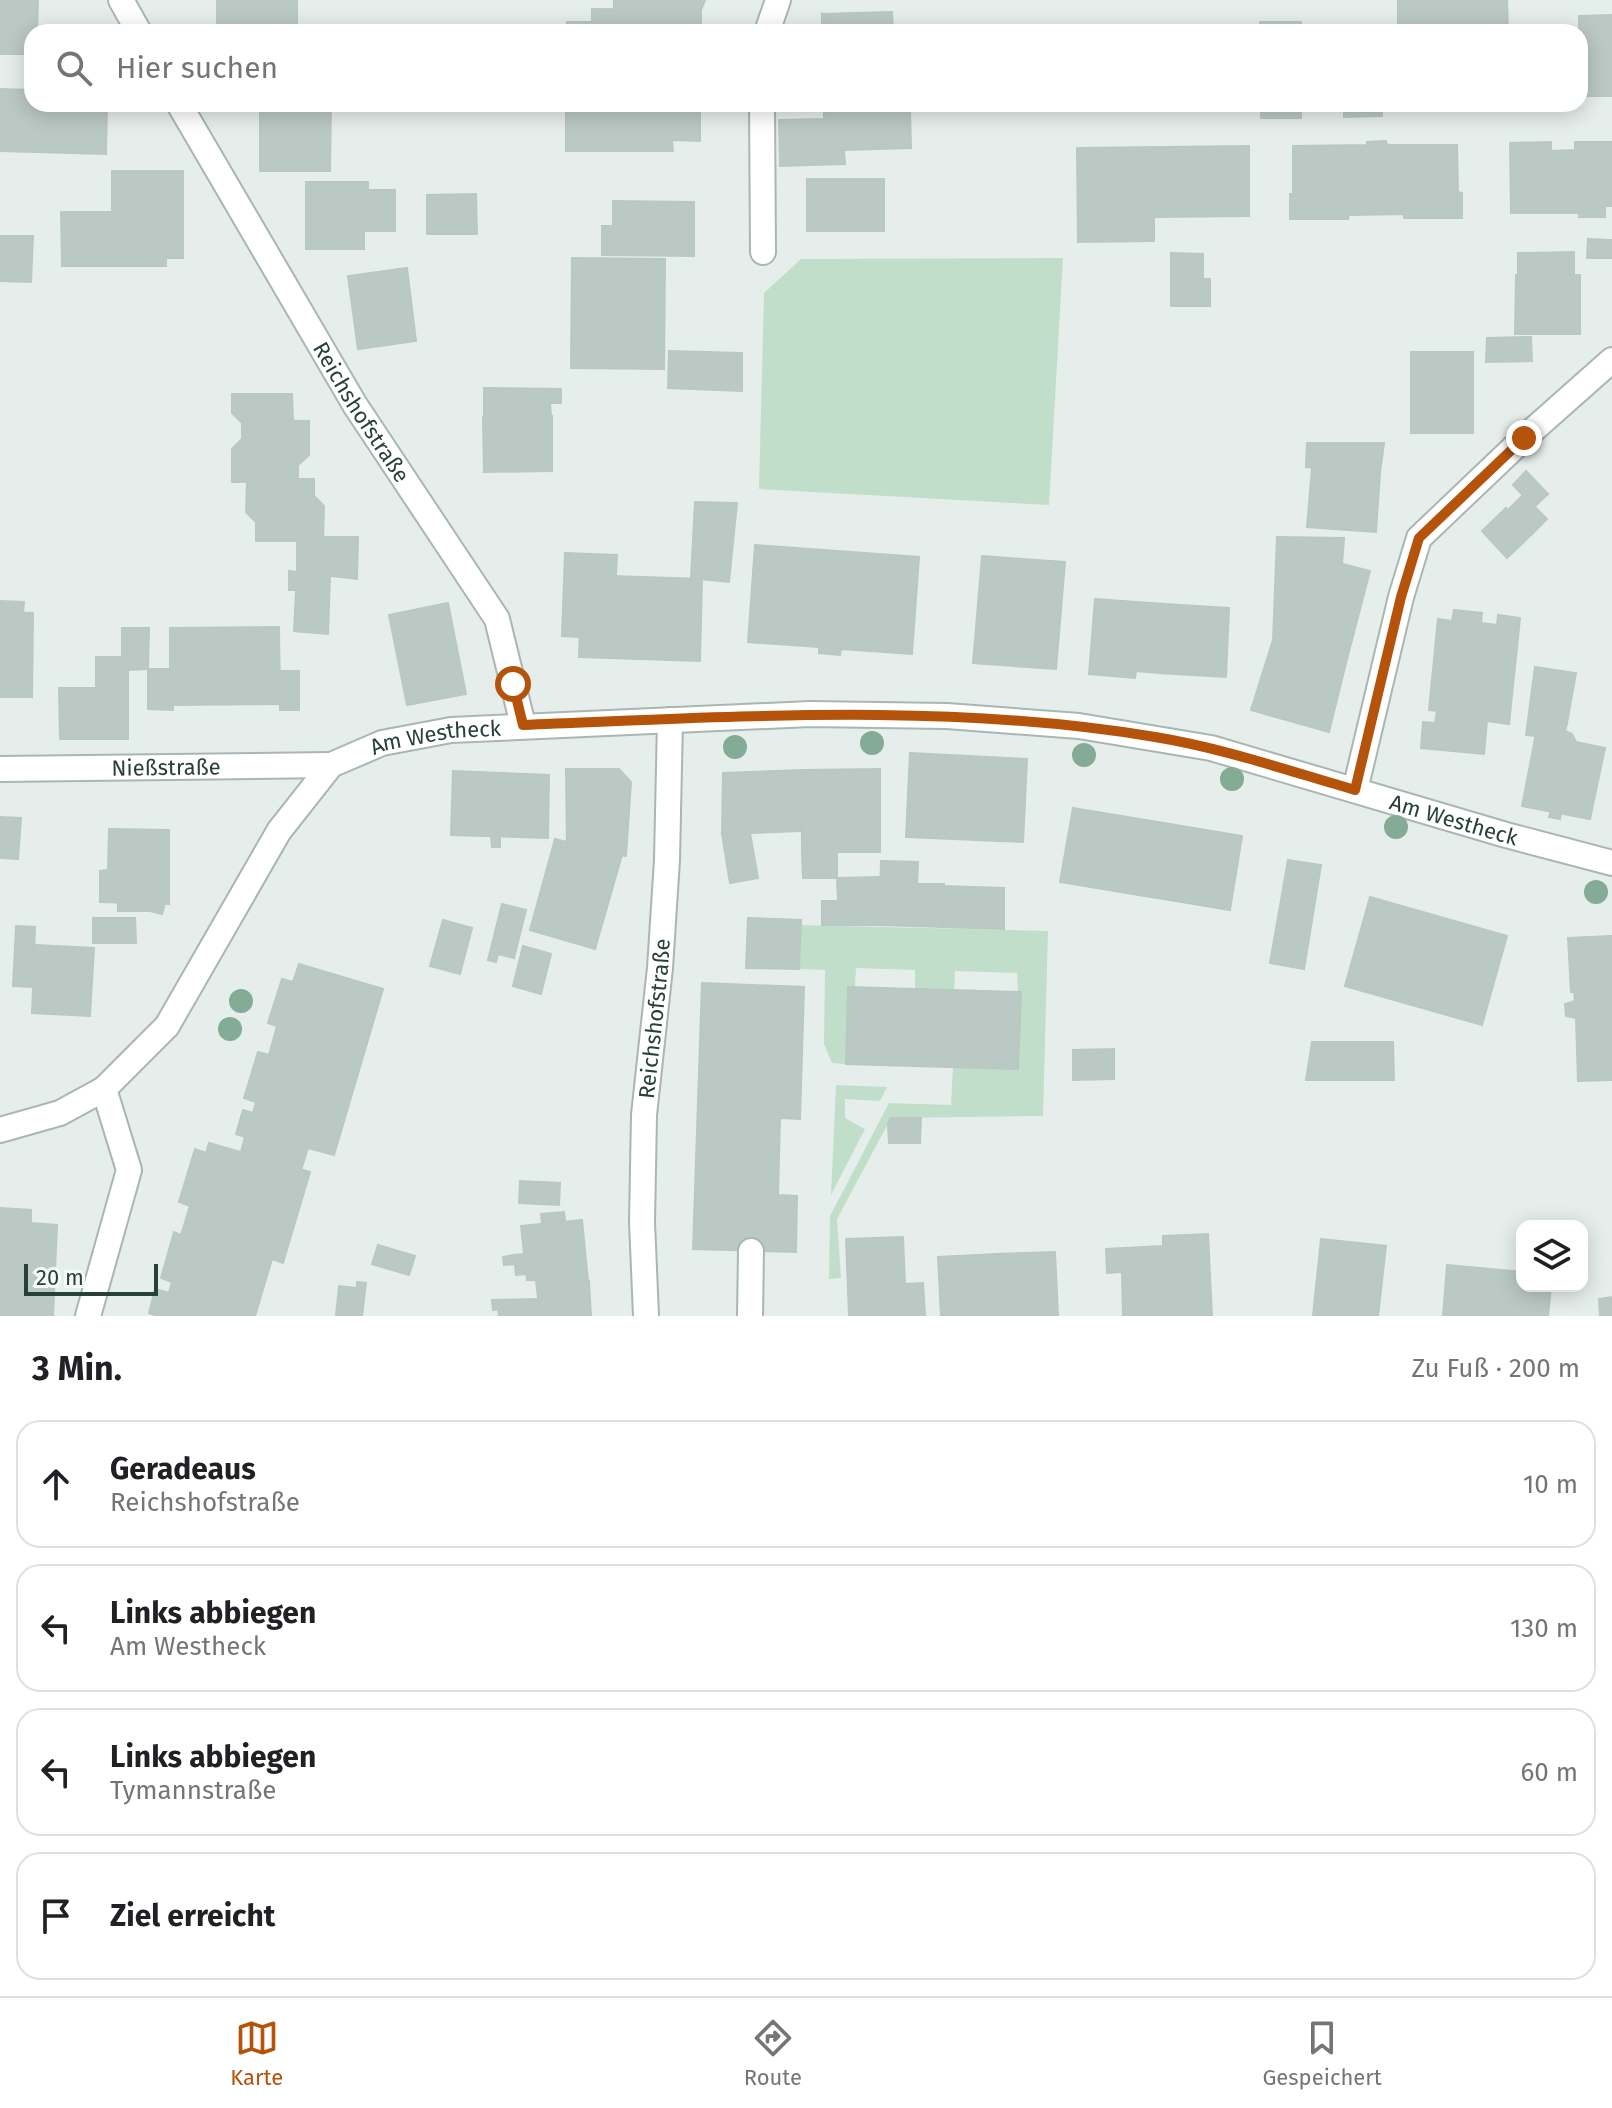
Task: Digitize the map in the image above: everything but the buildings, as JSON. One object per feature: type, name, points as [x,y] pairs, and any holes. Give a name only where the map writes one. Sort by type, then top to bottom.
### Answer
[{"type":"street","points":[[121,0],[134,24]]},
{"type":"street","points":[[770,24],[778,0]]},
{"type":"street","name":"Reichshofstraße","points":[[184,112],[355,405],[497,619],[523,725]]},
{"type":"street","points":[[762,112],[763,252]]},
{"type":"street","points":[[1355,790],[1401,597],[1419,538],[1612,360]]},
{"type":"street","name":"Am Westheck","points":[[0,1130],[60,1113],[104,1089],[167,1026],[279,831],[331,765],[382,743],[451,730],[840,715],[947,716],[1079,726],[1211,748],[1612,863]]},
{"type":"street","name":"Reichshofstraße","points":[[646,1316],[642,1222],[644,1115],[665,891],[670,720]]},
{"type":"street","name":"Nießstraße","points":[[0,769],[331,765]]},
{"type":"street","points":[[88,1316],[129,1170],[104,1089]]},
{"type":"street","points":[[750,1316],[751,1251]]},
{"type":"green space","points":[[1063,258],[1049,505],[759,489],[764,293],[801,259]]},
{"type":"green space","points":[[801,925],[1048,931],[1043,1116],[891,1118],[837,1219],[841,1278],[829,1279],[830,1216],[889,1103],[951,1105],[953,1067],[1018,1069],[1021,993],[1018,992],[1017,973],[955,971],[954,990],[915,989],[915,970],[856,968],[855,987],[848,988],[846,1064],[832,1063],[824,1044],[825,970],[799,969]]},
{"type":"green space","points":[[836,1085],[887,1087],[880,1101],[845,1099],[845,1118],[865,1129],[831,1195]]},
{"type":"route","points":[[513,684],[523,725],[810,714],[947,716],[1079,726],[1211,748],[1355,790],[1401,597],[1419,538],[1524,438]]}]
